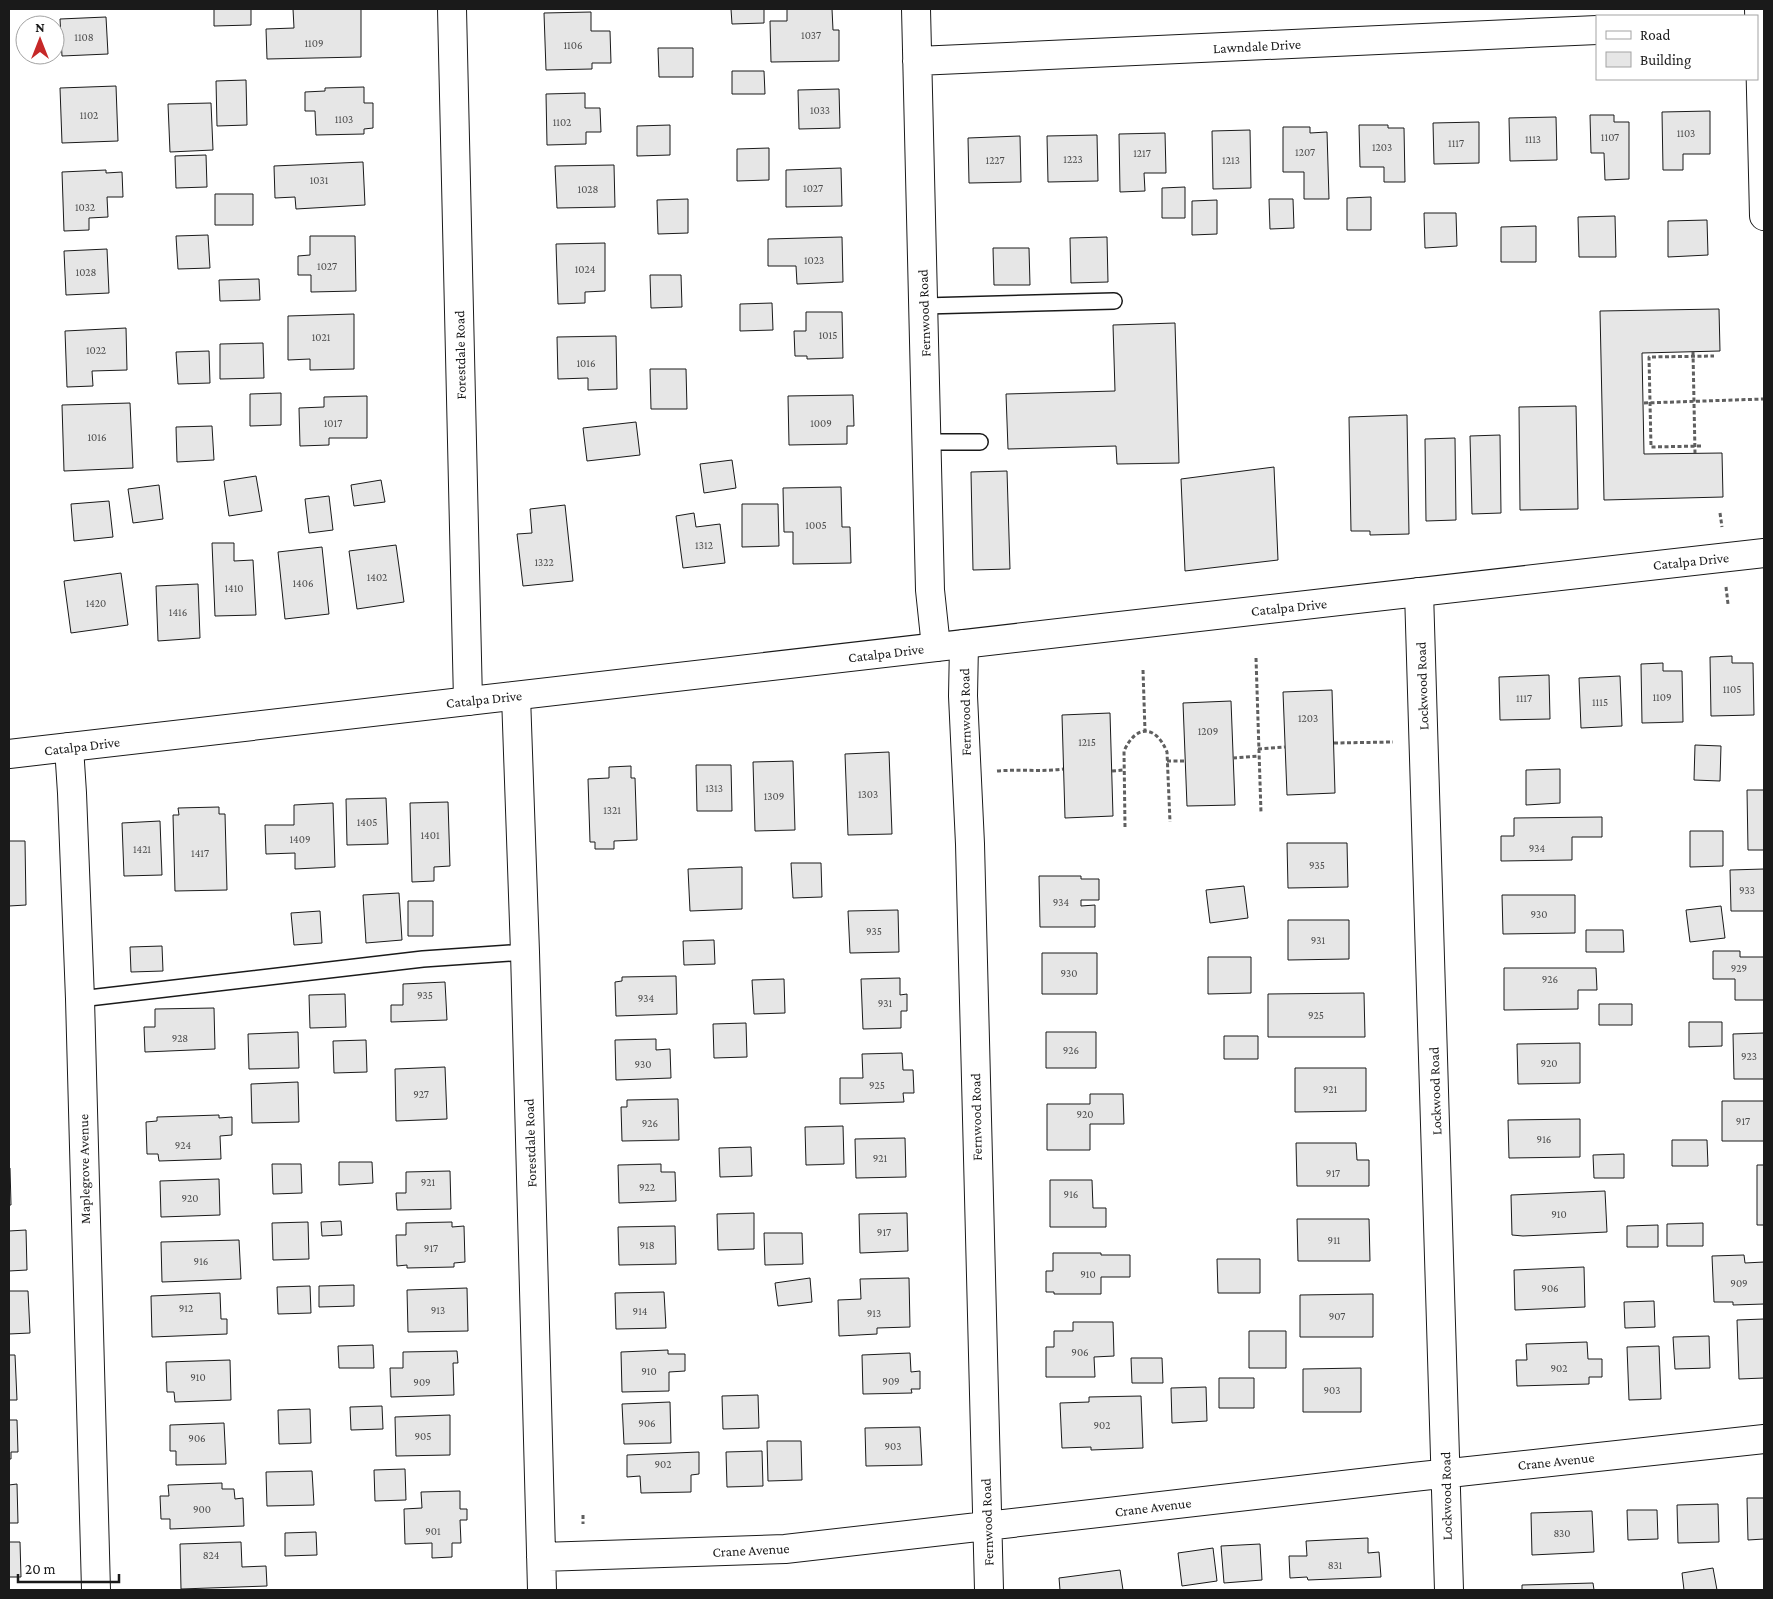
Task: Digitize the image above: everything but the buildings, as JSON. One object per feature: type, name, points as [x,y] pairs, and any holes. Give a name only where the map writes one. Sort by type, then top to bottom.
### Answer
[{"type":"street","name":"Forestdale Road","points":[[452,9],[468,701]]},
{"type":"street","name":"Fernwood Road","points":[[916,9],[930,603],[936,647]]},
{"type":"street","points":[[1760,19],[1764,216]]},
{"type":"street","name":"Lawndale Drive","points":[[917,61],[1596,30]]},
{"type":"street","name":"Catalpa Drive","points":[[9,754],[1764,553]]},
{"type":"street","name":"Lockwood Road","points":[[1419,592],[1449,1590]]},
{"type":"street","name":"Fernwood Road","points":[[964,644],[989,1590]]},
{"type":"street","name":"Forestdale Road","points":[[516,696],[525,952],[542,1590]]},
{"type":"street","name":"Maplegrove Avenue","points":[[69,747],[80,999],[96,1590]]},
{"type":"street","name":"Crane Avenue","points":[[541,1557],[588,1554],[777,1550],[1445,1473],[1764,1439]]},
{"type":"lane","points":[[924,306],[1114,301]]},
{"type":"lane","points":[[927,442],[980,442]]},
{"type":"lane","points":[[80,999],[423,960],[525,952]]},
{"type":"path","points":[[1701,446],[1652,447],[1649,357],[1693,354],[1714,356]]},
{"type":"path","points":[[1693,354],[1696,453]]},
{"type":"path","points":[[1644,402],[1764,399]]},
{"type":"path","points":[[1720,513],[1722,528]]},
{"type":"path","points":[[1726,586],[1728,604]]},
{"type":"path","points":[[1256,658],[1260,814]]},
{"type":"path","points":[[1142,670],[1145,731]]},
{"type":"path","points":[[1126,827],[1124,751],[1129,740],[1136,734],[1145,731],[1155,734],[1164,743],[1168,752],[1170,822]]},
{"type":"path","points":[[1334,743],[1395,742]]},
{"type":"path","points":[[1258,749],[1285,747]]},
{"type":"path","points":[[1233,758],[1259,756]]},
{"type":"path","points":[[1168,761],[1185,761]]},
{"type":"path","points":[[994,771],[1063,769]]},
{"type":"path","points":[[1112,771],[1123,770]]}]
